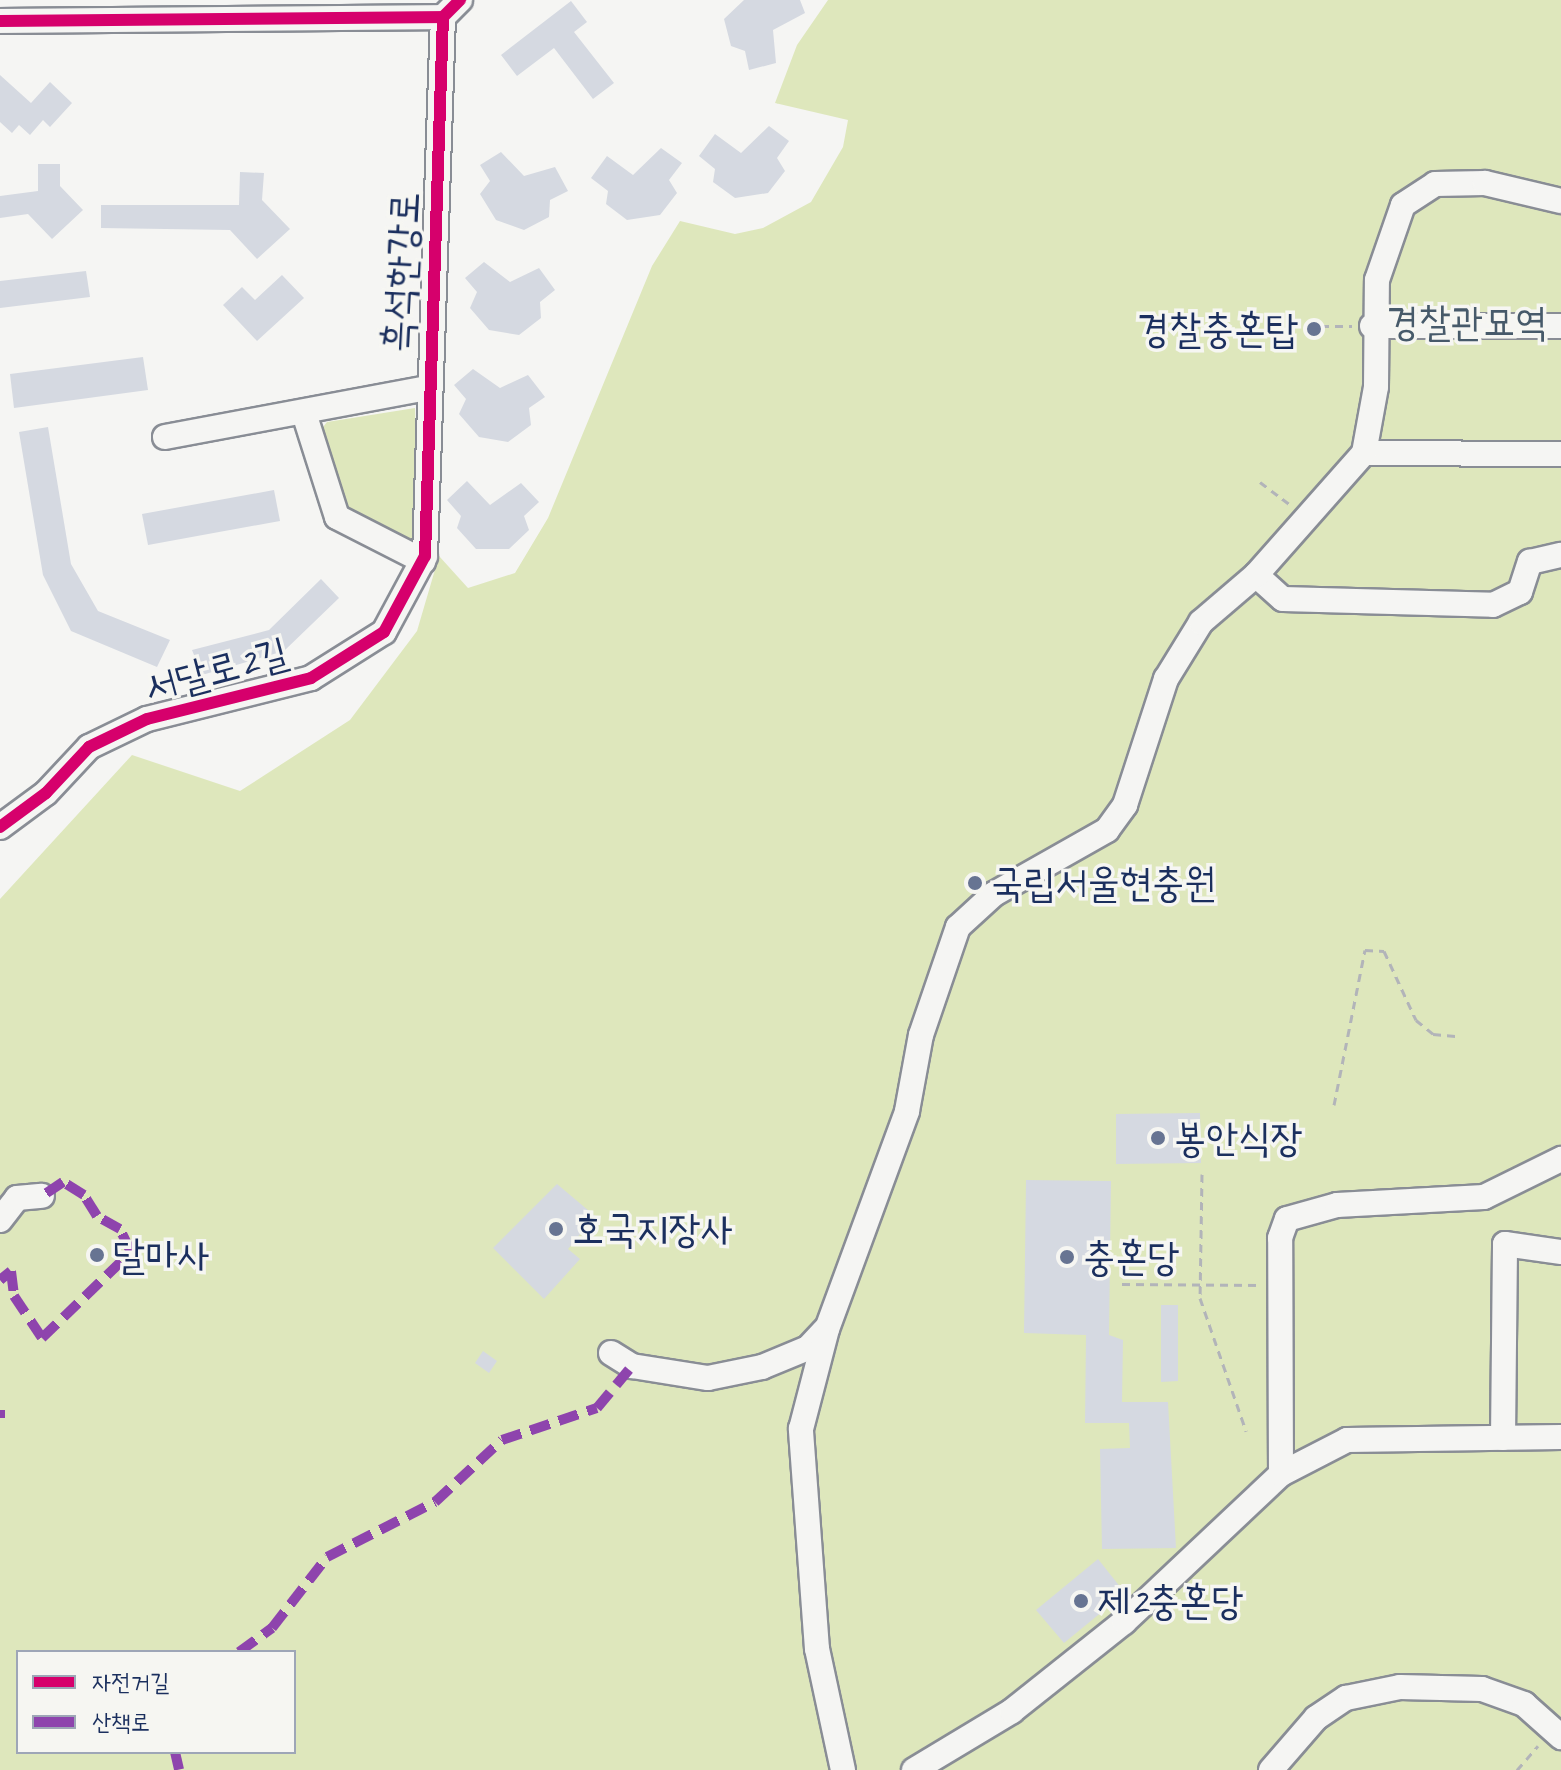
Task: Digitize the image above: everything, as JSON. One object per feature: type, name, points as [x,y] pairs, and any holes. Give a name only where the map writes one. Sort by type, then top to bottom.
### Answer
[{"type":"street","points":[[0,21],[452,7]]},
{"type":"street","name":"흑석한강로","points":[[424,558],[428,388],[452,7]]},
{"type":"street","points":[[843,1770],[817,1649],[801,1429],[827,1329],[902,1126],[921,1035],[958,927],[994,894],[1107,830],[1125,805],[1180,654],[1221,598],[1256,575],[1309,519],[1364,453],[1376,387],[1372,326],[1383,252],[1403,205],[1448,184],[1485,183],[1561,201]]},
{"type":"street","points":[[1372,326],[1561,326]]},
{"type":"street","points":[[165,437],[428,388]]},
{"type":"street","points":[[304,413],[337,517],[424,558]]},
{"type":"street","points":[[1364,453],[1561,454]]},
{"type":"street","points":[[1256,575],[1283,599],[1493,605],[1520,592],[1530,562],[1561,555]]},
{"type":"street","name":"서달로2길","points":[[0,827],[46,793],[89,747],[147,719],[311,678],[352,656],[384,632],[424,558]]},
{"type":"street","points":[[1281,1474],[1280,1238],[1287,1219],[1337,1205],[1484,1197],[1561,1159]]},
{"type":"street","points":[[0,1220],[17,1198],[42,1196]]},
{"type":"street","points":[[1503,1438],[1505,1244],[1561,1252]]},
{"type":"street","points":[[611,1353],[632,1366],[708,1378],[785,1358],[827,1329]]},
{"type":"street","points":[[914,1770],[1012,1711],[1124,1622],[1281,1474],[1347,1440],[1561,1437]]},
{"type":"street","points":[[1271,1770],[1326,1711],[1346,1698],[1400,1687],[1482,1689],[1524,1704],[1557,1733]]},
{"type":"path","points":[[1321,326],[1372,326]]},
{"type":"path","points":[[1260,482],[1309,519]]},
{"type":"path","points":[[1334,1105],[1365,950],[1384,951],[1416,1020],[1433,1034],[1458,1036]]},
{"type":"path","points":[[1202,1174],[1200,1285],[1246,1431]]},
{"type":"path","points":[[1122,1284],[1262,1285]]},
{"type":"path","points":[[1517,1770],[1557,1733]]},
{"type":"green space","name":"국립서울현충원","points":[[828,0],[1561,0],[1561,1770],[0,1770],[0,899],[132,755],[240,791],[350,720],[417,631],[439,556],[468,588],[515,573],[548,518],[652,266],[680,221],[735,234],[763,228],[811,202],[843,147],[848,120],[775,103],[797,45]]},
{"type":"green space","points":[[415,408],[418,549],[348,510],[319,432],[327,422]]},
{"type":"building","points":[[744,0],[800,0],[805,13],[773,30],[776,63],[749,70],[745,51],[731,46],[724,19]]},
{"type":"building","points":[[571,1],[587,22],[574,32],[614,83],[593,99],[554,48],[517,76],[501,55]]},
{"type":"building","points":[[0,75],[31,103],[50,82],[72,103],[50,127],[43,120],[30,135],[19,125],[12,133],[0,122]]},
{"type":"building","points":[[769,126],[789,141],[777,158],[785,171],[768,193],[735,198],[713,182],[715,169],[699,156],[715,134],[741,153]]},
{"type":"building","points":[[661,148],[682,163],[669,180],[677,193],[660,215],[627,220],[606,204],[608,191],[591,178],[607,156],[633,175]]},
{"type":"building","points":[[501,152],[524,176],[555,167],[568,191],[550,200],[549,217],[524,230],[496,220],[480,194],[490,181],[480,165]]},
{"type":"building","points":[[38,164],[60,164],[60,186],[83,210],[52,239],[28,214],[0,218],[0,196],[38,191]]},
{"type":"building","points":[[240,172],[264,173],[262,200],[290,229],[257,259],[230,230],[101,228],[101,205],[239,205]]},
{"type":"building","points":[[484,262],[510,282],[539,268],[555,290],[540,302],[541,318],[519,335],[489,330],[470,308],[477,292],[465,278]]},
{"type":"building","points":[[86,271],[90,297],[0,308],[0,281]]},
{"type":"building","points":[[282,275],[304,298],[257,341],[223,305],[242,287],[255,300]]},
{"type":"building","points":[[143,357],[148,390],[14,408],[10,374]]},
{"type":"building","points":[[473,369],[500,388],[528,375],[545,397],[529,408],[531,425],[508,442],[479,437],[459,414],[466,399],[454,385]]},
{"type":"building","points":[[48,427],[71,564],[98,611],[170,640],[157,667],[71,631],[43,575],[19,432]]},
{"type":"building","points":[[467,481],[490,505],[521,483],[539,502],[524,516],[529,530],[509,549],[476,549],[457,528],[461,516],[447,500]]},
{"type":"building","points":[[274,490],[280,521],[148,545],[142,514]]},
{"type":"building","points":[[321,579],[339,598],[284,651],[202,675],[192,650],[269,630]]},
{"type":"building","name":"봉안식장","points":[[1200,1113],[1201,1163],[1116,1164],[1116,1114]]},
{"type":"building","points":[[1026,1180],[1111,1181],[1109,1335],[1123,1340],[1122,1402],[1168,1402],[1176,1548],[1102,1549],[1100,1449],[1130,1448],[1129,1423],[1085,1423],[1086,1335],[1024,1333]]},
{"type":"building","points":[[557,1184],[595,1216],[568,1249],[580,1259],[544,1299],[493,1248]]},
{"type":"building","points":[[1161,1305],[1178,1305],[1178,1381],[1161,1382]]},
{"type":"building","points":[[483,1351],[497,1361],[489,1373],[475,1363]]},
{"type":"building","name":"제2충혼당","points":[[1098,1559],[1125,1593],[1064,1643],[1036,1610]]},
{"type":"marked path","points":[[0,1280],[11,1271],[14,1296],[42,1338],[131,1252],[120,1229],[97,1216],[84,1195],[63,1182],[42,1196]]},
{"type":"marked path","points":[[242,1650],[272,1628],[327,1557],[435,1502],[502,1440],[597,1408],[632,1366]]},
{"type":"marked path","points":[[0,1410],[0,1418]]},
{"type":"marked path","points":[[175,1754],[179,1770]]},
{"type":"cycle path","points":[[0,827],[46,793],[89,747],[147,719],[311,678],[384,632],[425,556],[443,17],[460,0]]},
{"type":"cycle path","points":[[0,21],[443,17]]},
{"type":"place","name":"경찰충혼탑","points":[[1314,329]]},
{"type":"place","name":"국립서울현충원","points":[[975,883]]},
{"type":"place","name":"봉안식장","points":[[1158,1138]]},
{"type":"place","name":"호국지장사","points":[[556,1229]]},
{"type":"place","name":"달마사","points":[[97,1255]]},
{"type":"place","name":"충혼당","points":[[1067,1257]]},
{"type":"place","name":"제2충혼당","points":[[1081,1601]]},
{"type":"park label","name":"경찰관묘역","points":[[1467,322]]}]
